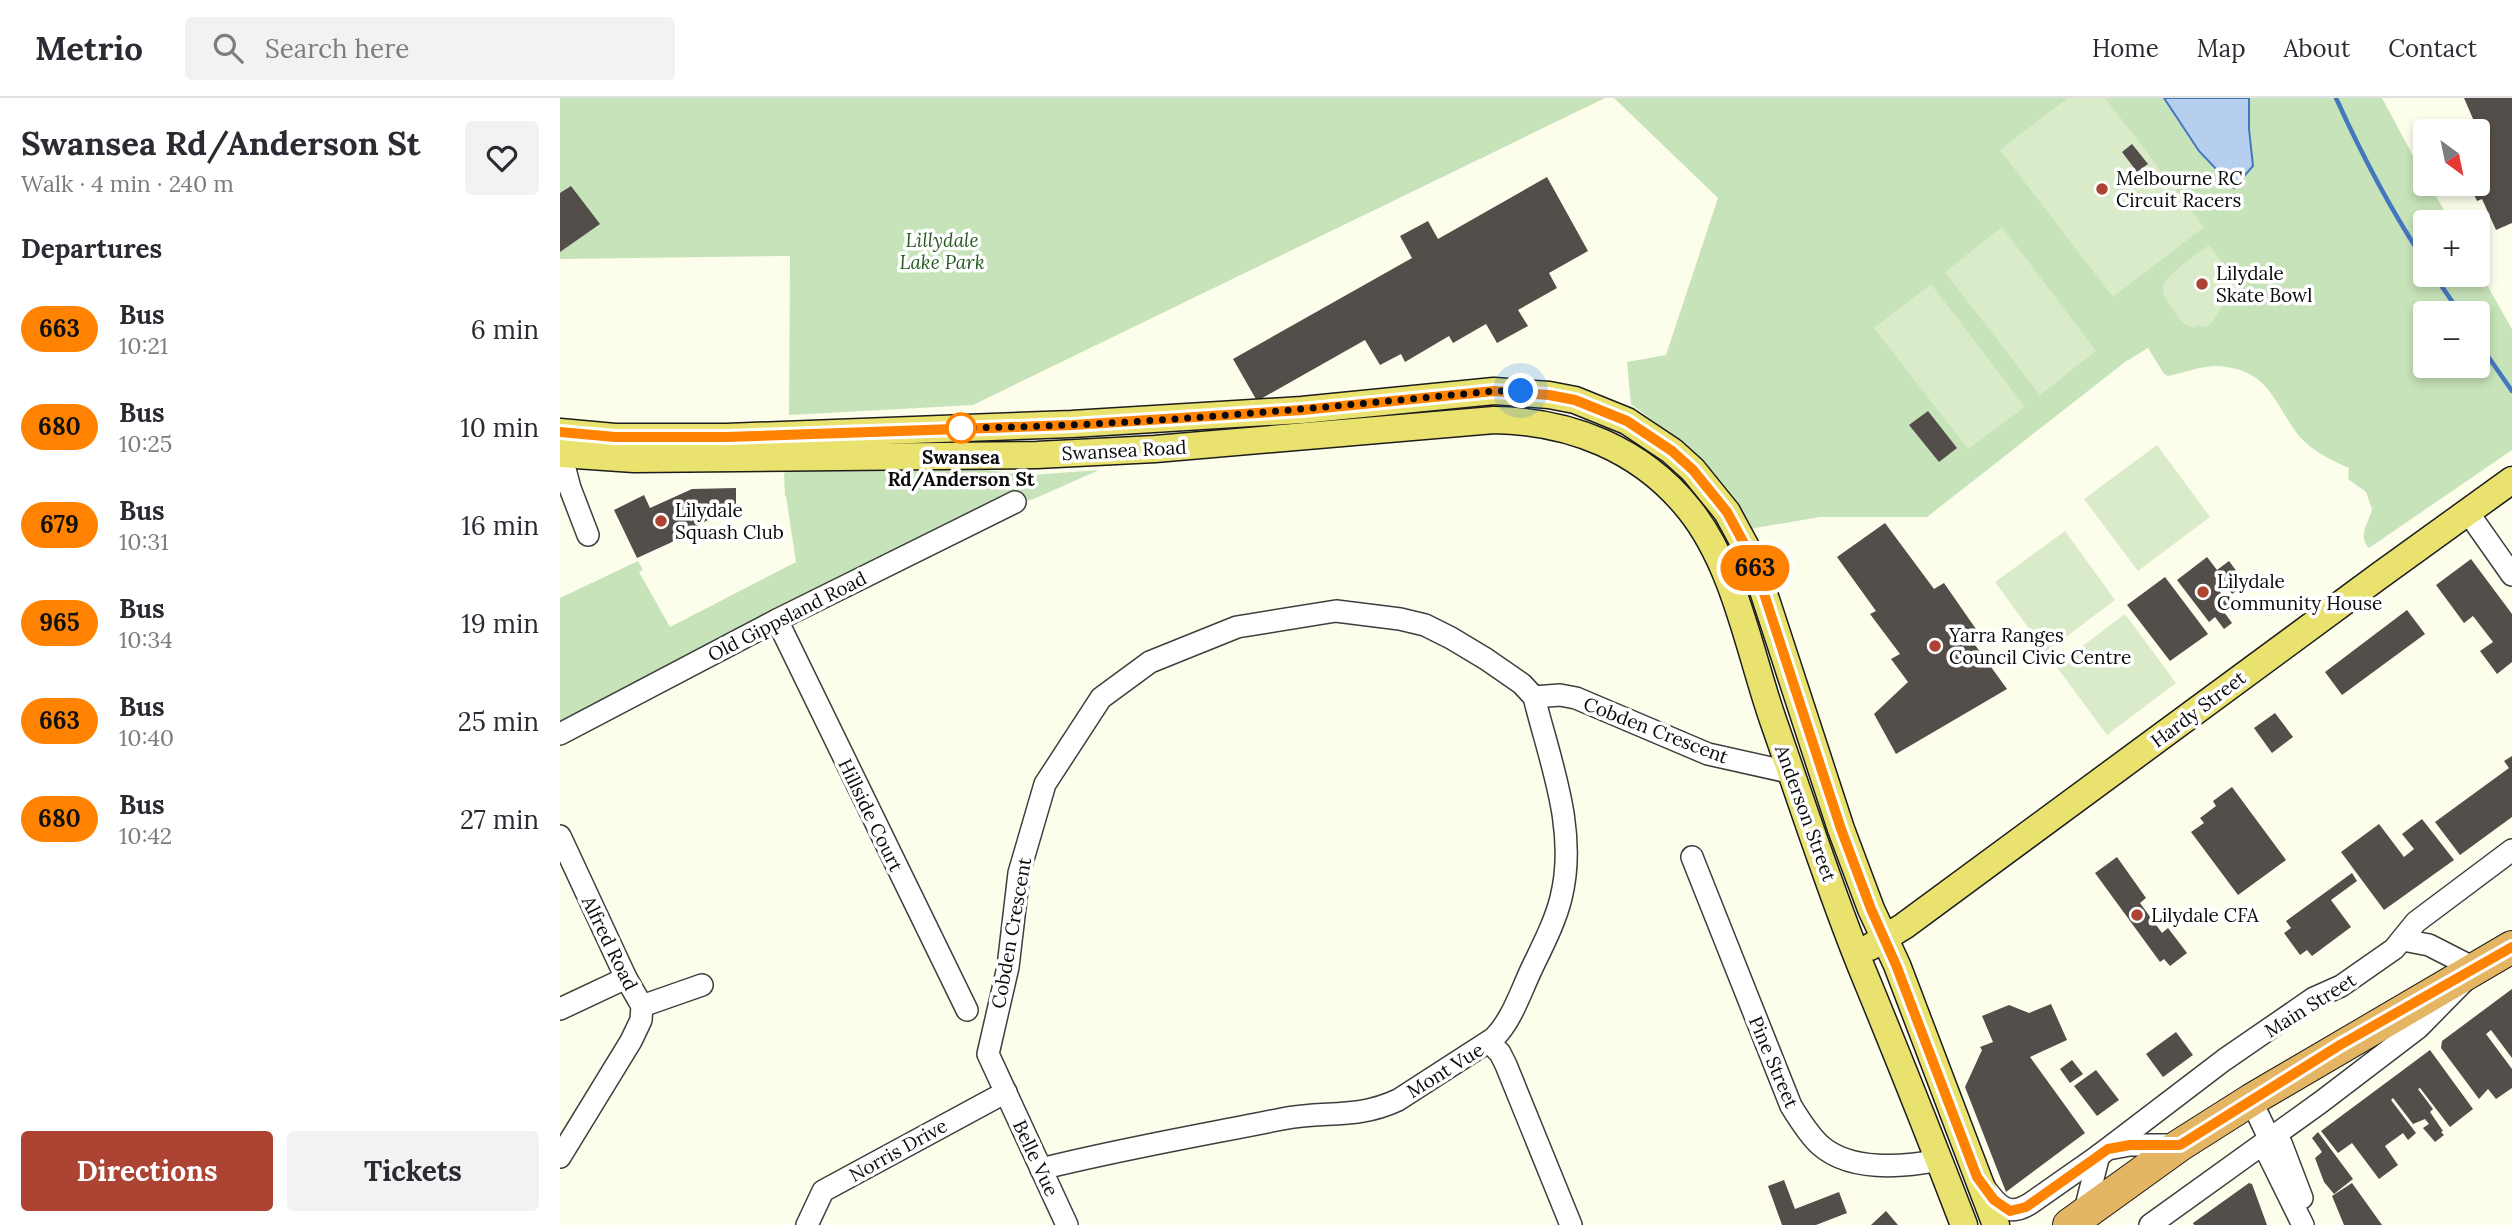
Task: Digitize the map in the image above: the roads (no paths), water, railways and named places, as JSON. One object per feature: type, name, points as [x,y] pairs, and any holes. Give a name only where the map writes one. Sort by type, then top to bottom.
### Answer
[{"type":"highway","points":[[2076,1219],[2180,1145],[2251,1100],[2340,1045],[2512,947]]},
{"type":"main road","name":"Swansea Road","points":[[560,432],[615,437],[726,437],[1072,425],[1302,410],[1494,391],[1575,400],[1627,421]]},
{"type":"main road","name":"Swansea Road","points":[[560,454],[634,459],[1037,455],[1494,420],[1549,424],[1600,440]]},
{"type":"main road","name":"Anderson Street","points":[[1627,421],[1679,457],[1711,490],[1727,512],[1753,560],[1841,829],[1996,1225]]},
{"type":"main road","points":[[1090,453],[1105,422]]},
{"type":"main road","points":[[1072,425],[1090,453]]},
{"type":"main road","points":[[1023,426],[1038,446],[1037,455]]},
{"type":"main road","name":"Anderson Street","points":[[1600,440],[1647,468],[1680,499],[1704,530],[1726,576],[1856,954],[1963,1222]]},
{"type":"main road","name":"Hardy Street","points":[[1856,954],[1885,939],[2045,824],[2512,480]]},
{"type":"main road","points":[[1780,642],[1788,701],[1806,761],[1803,767],[1793,773]]},
{"type":"main road","points":[[1816,841],[1841,829]]},
{"type":"main road","points":[[1940,1160],[1966,1150]]},
{"type":"street","points":[[560,454],[588,535]]},
{"type":"street","name":"Old Gippsland Road","points":[[560,734],[777,620],[1015,502]]},
{"type":"street","points":[[2467,511],[2512,575]]},
{"type":"street","name":"Cobden Crescent","points":[[1006,1091],[988,1054],[1008,967],[1019,873],[1045,784],[1101,698],[1150,662],[1237,627],[1336,611],[1401,619],[1425,625],[1451,638],[1522,684],[1534,697],[1554,695],[1576,698],[1708,754],[1793,773]]},
{"type":"street","name":"Hillside Court","points":[[777,620],[967,1010]]},
{"type":"street","name":"Mont Vue","points":[[1041,1169],[1284,1118],[1360,1113],[1382,1107],[1398,1100],[1489,1042],[1502,1028],[1536,959],[1558,906],[1564,880],[1563,815],[1554,768],[1534,697]]},
{"type":"street","name":"Alfred Road","points":[[560,836],[626,978],[642,1006],[642,1020],[631,1041],[560,1157]]},
{"type":"street","name":"Main Street","points":[[1977,1177],[1999,1205],[2010,1211],[2026,1207],[2101,1154],[2224,1060],[2314,998],[2348,981],[2397,947],[2416,922],[2512,850]]},
{"type":"street","name":"Pine Street","points":[[1692,857],[1791,1106],[1802,1125],[1824,1148],[1858,1163],[1905,1164],[1940,1160]]},
{"type":"street","points":[[2150,1225],[2418,1028],[2476,969],[2429,945],[2403,940]]},
{"type":"street","points":[[560,1009],[626,978]]},
{"type":"street","points":[[642,1006],[702,985]]},
{"type":"street","points":[[1489,1042],[1506,1065],[1571,1225]]},
{"type":"street","name":"Belle Vue","points":[[1006,1091],[1067,1225]]},
{"type":"street","name":"Norris Drive","points":[[807,1225],[823,1191],[1006,1091]]},
{"type":"street","points":[[2251,1100],[2269,1139],[2266,1150],[2302,1225]]},
{"type":"street","points":[[2269,1139],[2281,1143],[2286,1153],[2310,1225]]},
{"type":"street","points":[[2076,1219],[2101,1154],[2111,1148],[2130,1145],[2180,1145]]},
{"type":"water","points":[[2164,98],[2249,98],[2253,166],[2234,188],[2199,151]]},
{"type":"waterway","points":[[2336,98],[2356,141],[2413,242]]},
{"type":"waterway","points":[[2442,287],[2452,301]]},
{"type":"waterway","points":[[2490,359],[2512,391]]},
{"type":"place","name":"Melbourne RC Circuit Racers","points":[[2102,189]]},
{"type":"place","name":"Lilydale Skate Bowl","points":[[2202,284]]},
{"type":"place","name":"Swansea Rd/Anderson St","points":[[961,428]]},
{"type":"place","name":"Lilydale Squash Club","points":[[661,521]]},
{"type":"place","name":"Lilydale Community House","points":[[2203,592]]},
{"type":"place","name":"Yarra Ranges Council Civic Centre","points":[[1935,646]]},
{"type":"place","name":"Lilydale CFA","points":[[2137,915]]},
{"type":"park label","name":"Lillydale Lake Park","points":[[942,251]]}]
